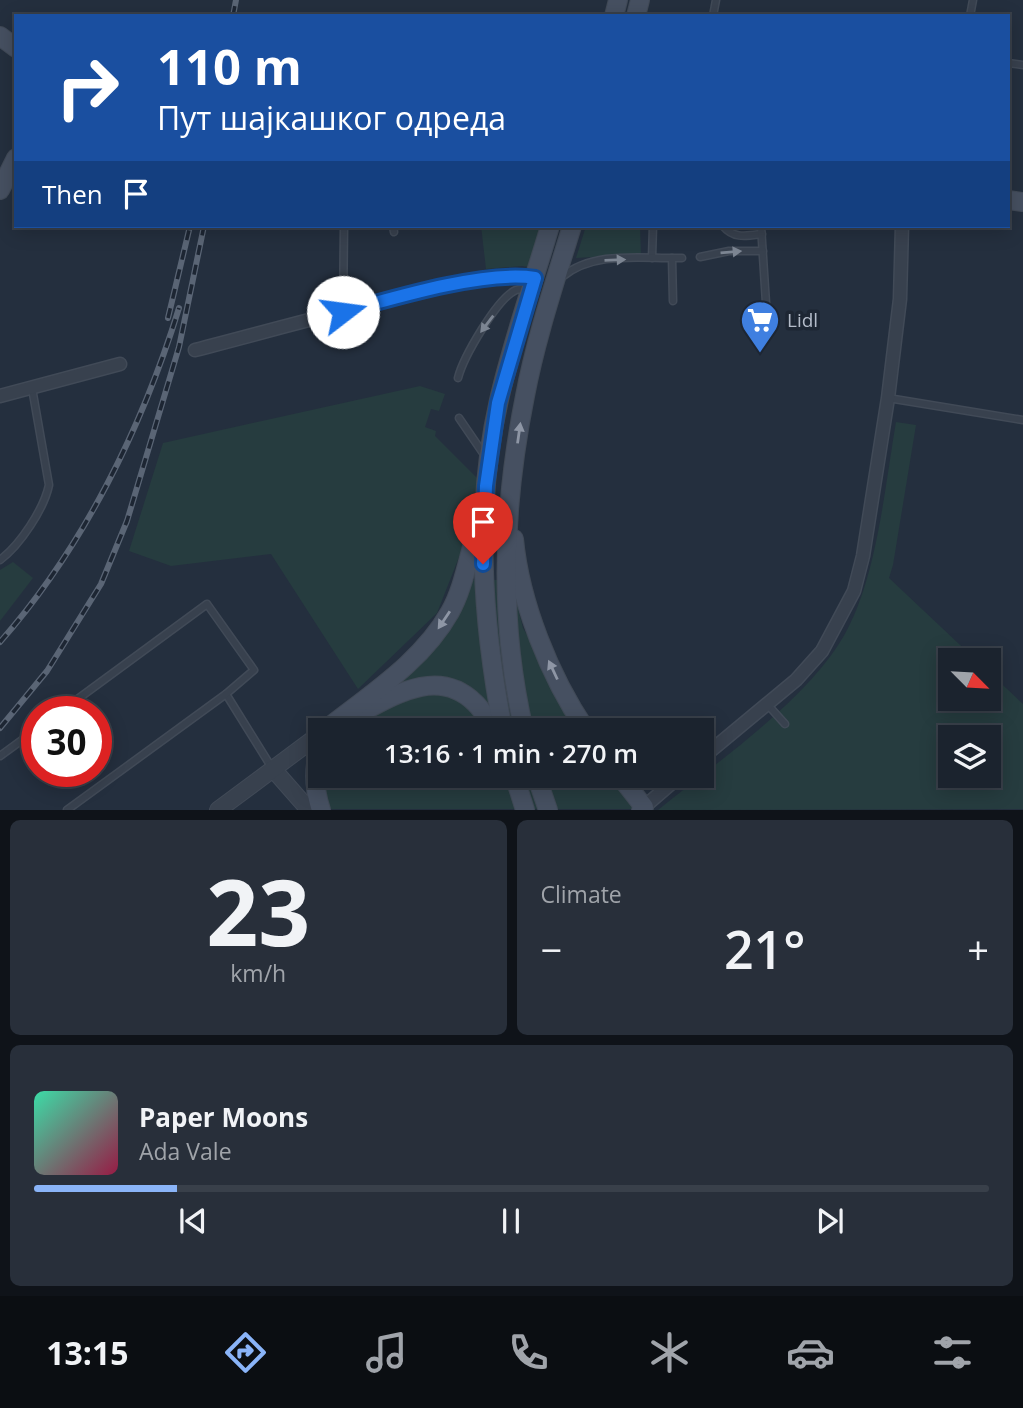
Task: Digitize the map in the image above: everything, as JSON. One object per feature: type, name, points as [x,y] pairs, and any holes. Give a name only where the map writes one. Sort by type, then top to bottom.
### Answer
[{"type":"main road","points":[[0,35],[14,46]]},
{"type":"main road","points":[[0,190],[14,159]]},
{"type":"main road","points":[[500,718],[489,654],[483,564],[484,510],[489,461],[504,380],[549,228]]},
{"type":"main road","points":[[522,718],[514,682],[505,598],[511,500],[525,397],[571,228]]},
{"type":"main road","points":[[511,500],[515,551],[533,623],[552,671],[579,718]]},
{"type":"main road","points":[[341,718],[416,655],[450,612],[460,589],[484,510]]},
{"type":"main road","points":[[350,718],[407,690],[425,685],[444,685],[461,692],[477,704],[487,718]]},
{"type":"main road","points":[[315,788],[321,810]]},
{"type":"main road","points":[[518,788],[525,810]]},
{"type":"main road","points":[[540,788],[548,810]]},
{"type":"main road","points":[[629,788],[644,809]]},
{"type":"street","points":[[714,748],[796,680],[822,651],[853,591],[863,556],[888,398],[900,299],[902,228]]},
{"type":"street","points":[[195,350],[471,282],[523,276],[534,282]]},
{"type":"street","points":[[0,396],[120,365]]},
{"type":"street","points":[[218,810],[308,743]]},
{"type":"street","points":[[273,769],[309,810]]},
{"type":"street","points":[[644,809],[667,788]]},
{"type":"lane","points":[[343,312],[344,228]]},
{"type":"lane","points":[[652,258],[653,228]]},
{"type":"lane","points":[[725,228],[729,233],[740,237],[762,234]]},
{"type":"lane","points":[[761,228],[766,303]]},
{"type":"lane","points":[[699,257],[729,250],[763,251]]},
{"type":"lane","points":[[672,258],[673,301]]},
{"type":"lane","points":[[555,282],[572,269],[590,261],[682,258]]},
{"type":"lane","points":[[458,378],[463,359],[502,304],[514,291],[534,282]]},
{"type":"lane","points":[[0,560],[12,549],[39,512],[47,495],[48,485],[32,387]]},
{"type":"lane","points":[[888,398],[1023,420]]},
{"type":"lane","points":[[459,418],[489,461]]},
{"type":"lane","points":[[67,810],[226,694],[254,670],[207,604],[82,696]]},
{"type":"lane","points":[[226,694],[273,769]]},
{"type":"lane","points":[[766,704],[785,724]]},
{"type":"lane","points":[[0,757],[21,741]]},
{"type":"green space","points":[[481,228],[545,228],[535,268],[522,266],[486,269]]},
{"type":"green space","points":[[585,228],[640,228],[641,254],[576,258]]},
{"type":"green space","points":[[420,386],[445,394],[439,411],[431,409],[425,427],[436,431],[435,436],[480,481],[478,509],[437,613],[358,689],[271,554],[171,566],[129,551],[163,443]]},
{"type":"green space","points":[[896,422],[916,425],[889,578],[963,648],[938,648],[938,711],[1001,711],[1001,683],[1023,704],[1023,809],[658,810],[686,788],[714,788],[714,766],[787,704],[831,655],[857,608],[879,529]]},
{"type":"green space","points":[[13,562],[33,578],[0,621],[0,570]]},
{"type":"green space","points":[[473,580],[511,580],[523,628],[577,718],[363,718],[418,667],[454,624]]},
{"type":"green space","points":[[322,788],[626,788],[643,809],[331,809],[324,800]]},
{"type":"railway","points":[[233,14],[236,0]]},
{"type":"railway","points":[[168,318],[190,228]]},
{"type":"railway","points":[[0,728],[47,671],[101,584],[127,521],[179,347],[204,228]]},
{"type":"railway","points":[[0,642],[58,567],[107,485],[147,398],[179,308]]},
{"type":"place","name":"Lidl","points":[[760,354]]},
{"type":"route","points":[[343,312],[471,282],[523,276],[535,278],[498,403],[486,486],[483,564]]}]
